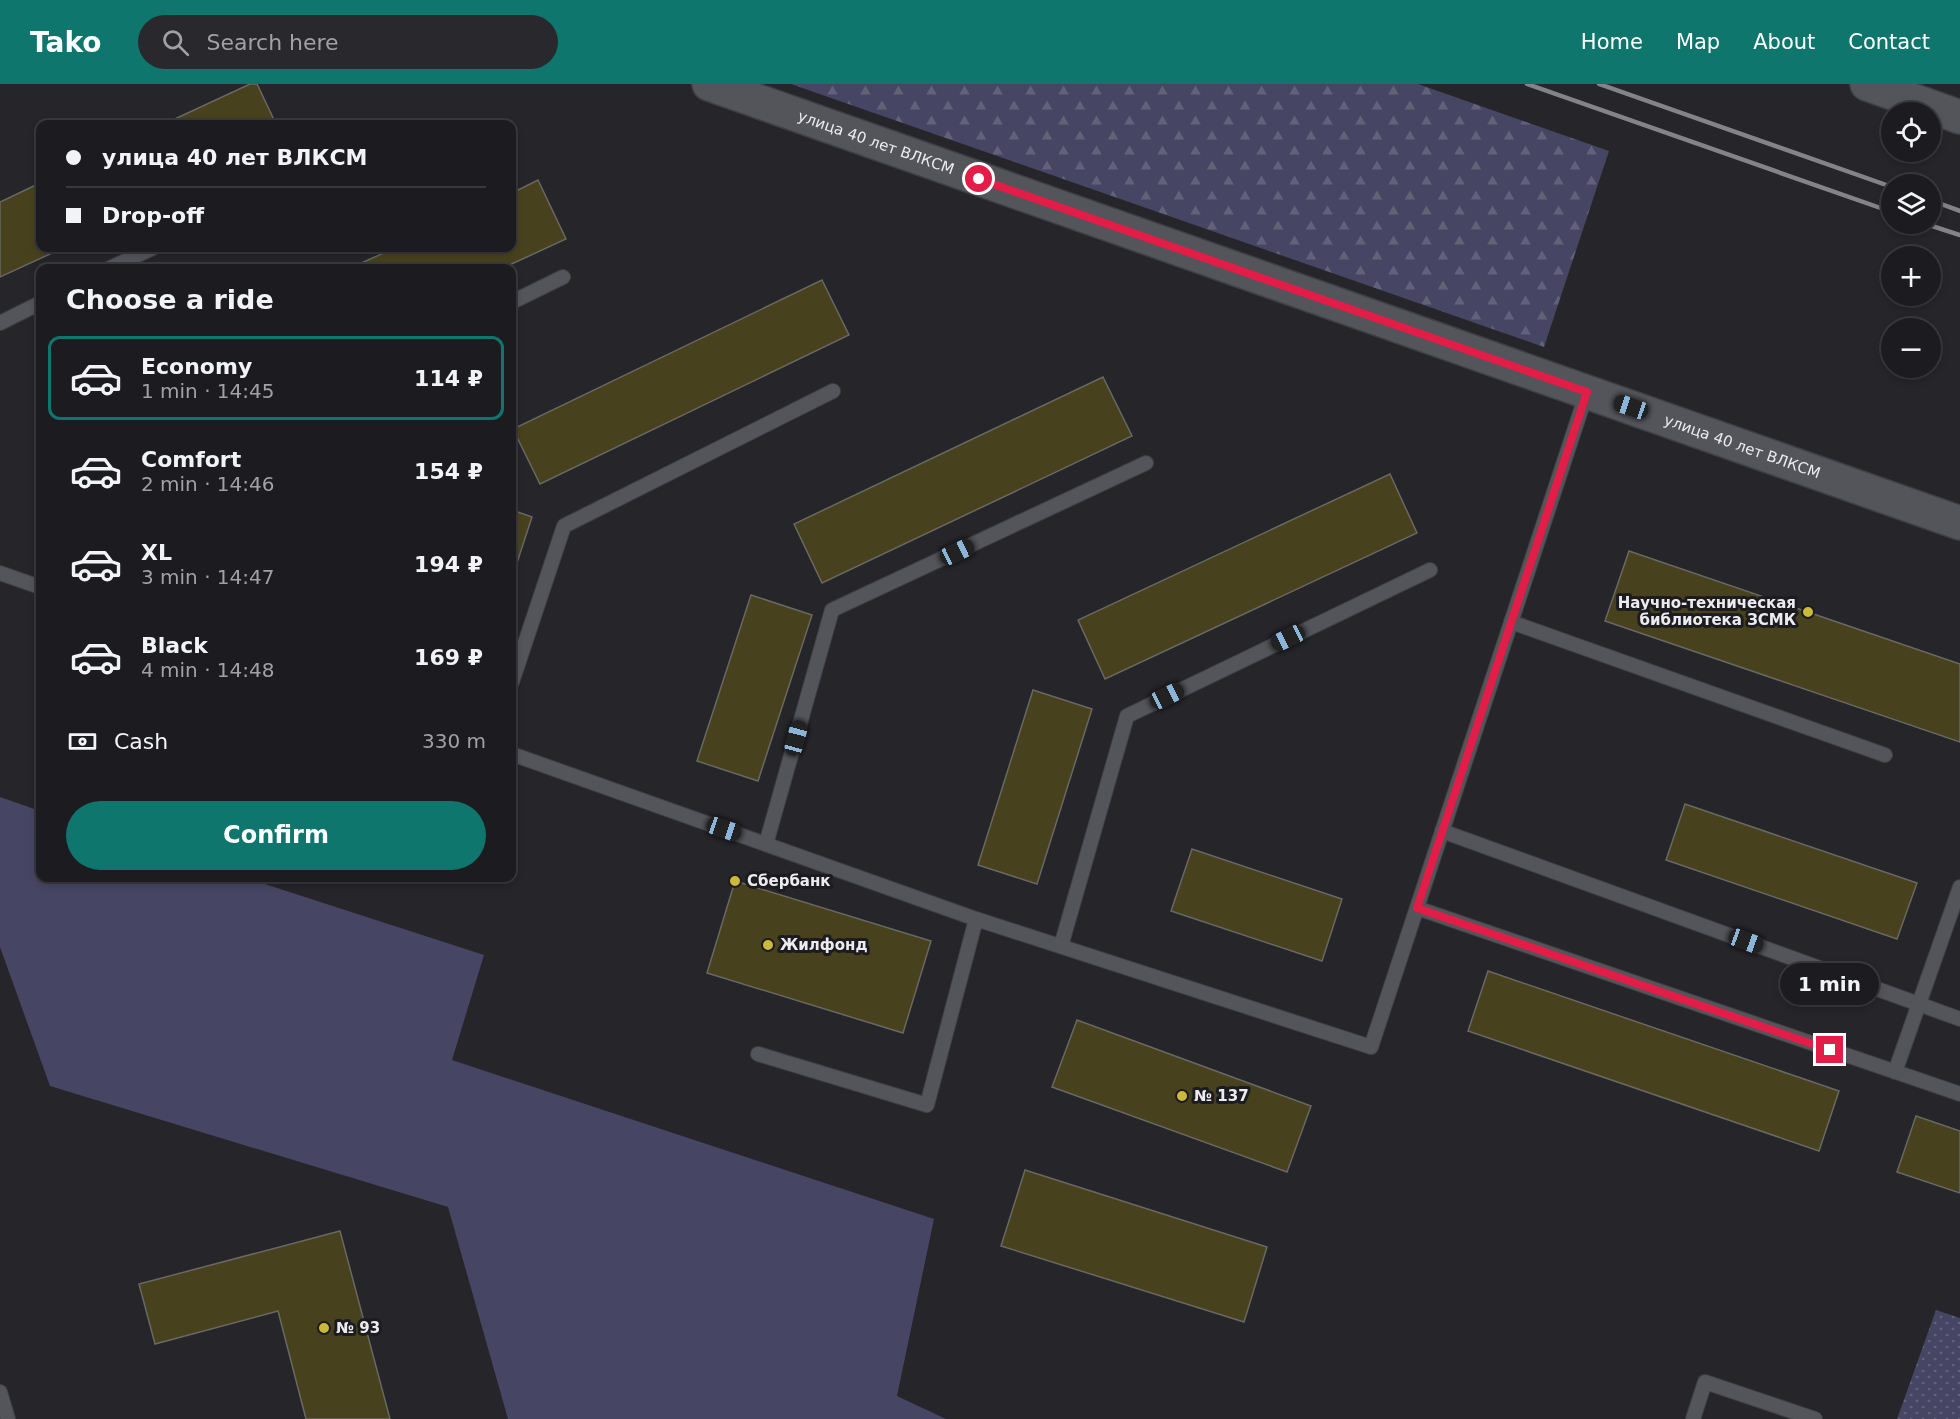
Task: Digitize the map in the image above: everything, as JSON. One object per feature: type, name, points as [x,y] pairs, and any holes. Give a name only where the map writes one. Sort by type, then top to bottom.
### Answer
[{"type":"street","name":"улица 40 лет ВЛКСМ","points":[[709,84],[1960,523]]},
{"type":"street","points":[[1867,84],[1960,117]]},
{"type":"lane","points":[[119,264],[144,252]]},
{"type":"lane","points":[[516,300],[563,277]]},
{"type":"lane","points":[[0,323],[36,305]]},
{"type":"lane","points":[[516,670],[564,526],[832,391]]},
{"type":"lane","points":[[516,755],[976,919],[1371,1047],[1587,392]]},
{"type":"lane","points":[[766,844],[832,610],[1146,463]]},
{"type":"lane","points":[[1061,946],[1127,716],[1430,570]]},
{"type":"lane","points":[[0,573],[36,586]]},
{"type":"lane","points":[[1511,622],[1885,755]]},
{"type":"lane","points":[[1442,831],[1960,1019]]},
{"type":"lane","points":[[1895,1072],[1960,887]]},
{"type":"lane","points":[[1417,908],[1960,1095]]},
{"type":"lane","points":[[758,1054],[927,1105],[976,919]]},
{"type":"lane","points":[[1693,1419],[1705,1382],[1815,1419]]},
{"type":"lane","points":[[0,1392],[8,1419]]},
{"type":"green space","points":[[791,84],[1418,84],[1609,151],[1544,347]]},
{"type":"green space","points":[[0,797],[36,810],[36,882],[258,882],[484,955],[452,1060],[934,1219],[897,1396],[946,1419],[508,1419],[448,1207],[50,1086],[0,947]]},
{"type":"green space","points":[[1936,1310],[1960,1318],[1960,1419],[1897,1419]]},
{"type":"building","points":[[250,84],[257,84],[274,120],[173,120]]},
{"type":"building","points":[[538,180],[566,239],[512,264],[359,264],[386,252],[516,252],[516,191]]},
{"type":"building","points":[[36,185],[36,252],[54,252],[0,277],[0,202]]},
{"type":"building","points":[[822,280],[849,335],[540,484],[516,435],[516,428]]},
{"type":"building","points":[[1103,377],[1132,436],[822,583],[794,524]]},
{"type":"building","points":[[1390,474],[1417,533],[1105,679],[1078,620]]},
{"type":"building","points":[[516,511],[532,517],[516,566]]},
{"type":"building","points":[[1629,551],[1960,664],[1960,742],[1605,621]]},
{"type":"building","points":[[751,595],[812,615],[758,781],[697,761]]},
{"type":"building","points":[[1033,690],[1092,709],[1037,884],[978,865]]},
{"type":"building","points":[[1685,804],[1917,883],[1897,939],[1666,860]]},
{"type":"building","points":[[1192,849],[1342,899],[1322,961],[1171,911]]},
{"type":"building","points":[[735,881],[931,941],[903,1033],[707,973]]},
{"type":"building","points":[[1488,971],[1839,1091],[1819,1151],[1468,1031]]},
{"type":"building","name":"№ 137","points":[[1077,1020],[1311,1106],[1287,1172],[1052,1087]]},
{"type":"building","points":[[1916,1116],[1960,1131],[1960,1193],[1897,1172]]},
{"type":"building","points":[[1025,1170],[1267,1247],[1244,1322],[1001,1246]]},
{"type":"building","name":"№ 93","points":[[340,1231],[390,1419],[306,1419],[278,1311],[155,1344],[139,1284]]},
{"type":"railway","points":[[1527,84],[1881,208]]},
{"type":"railway","points":[[1599,84],[1881,183]]},
{"type":"railway","points":[[1941,204],[1960,211]]},
{"type":"railway","points":[[1941,229],[1960,235]]},
{"type":"place","name":"Научно-техническая библиотека ЗСМК","points":[[1808,612]]},
{"type":"place","name":"Сбербанк","points":[[735,881]]},
{"type":"place","name":"Жилфонд","points":[[768,945]]},
{"type":"place","name":"№ 137","points":[[1182,1096]]},
{"type":"place","name":"№ 93","points":[[324,1328]]},
{"type":"route","points":[[979,179],[1587,392],[1417,908],[1830,1050]]}]
